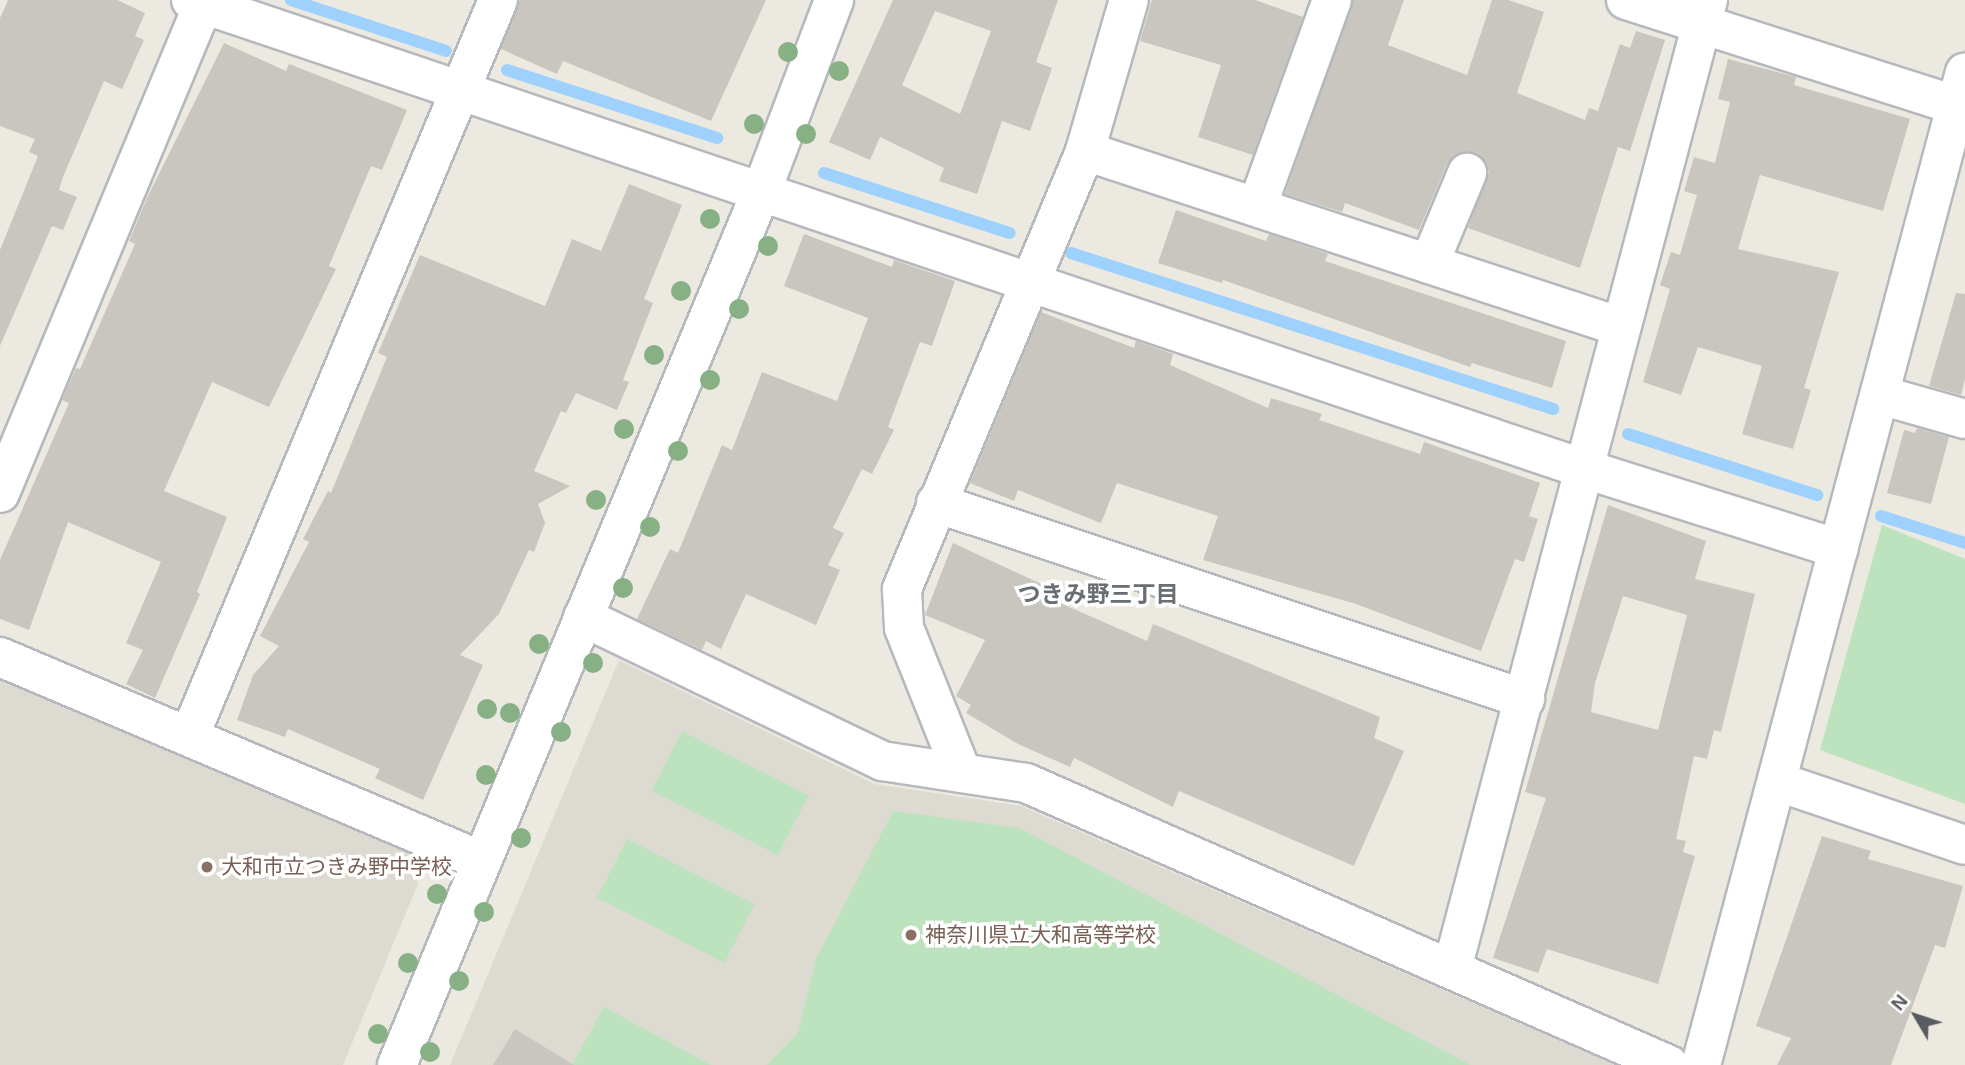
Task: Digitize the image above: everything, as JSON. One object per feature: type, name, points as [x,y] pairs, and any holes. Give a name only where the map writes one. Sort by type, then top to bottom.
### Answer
[{"type":"street","points":[[189,737],[498,0]]},
{"type":"street","points":[[397,1065],[762,190],[834,0]]},
{"type":"street","points":[[962,773],[901,611],[902,589],[1029,279],[1085,151],[1129,0]]},
{"type":"street","points":[[1257,207],[1332,0]]},
{"type":"street","points":[[1626,0],[1705,12],[1962,95],[1701,1065]]},
{"type":"street","points":[[0,492],[200,1],[1582,468],[1839,549]]},
{"type":"street","points":[[1452,969],[1525,699],[1582,468],[1705,12]]},
{"type":"street","points":[[1085,151],[1620,327]]},
{"type":"street","points":[[1429,264],[1467,173]]},
{"type":"street","points":[[1880,395],[1965,419]]},
{"type":"street","points":[[936,503],[1525,699]]},
{"type":"street","points":[[583,617],[882,761],[1026,783],[1670,1065]]},
{"type":"street","points":[[0,657],[482,861]]},
{"type":"street","points":[[1779,782],[1965,845]]},
{"type":"shaded area","name":"神奈川県立大和高等学校","points":[[619,660],[874,784],[1021,806],[1615,1065],[450,1065]]},
{"type":"shaded area","name":"大和市立つきみ野中学校","points":[[0,678],[411,850],[418,884],[343,1065],[0,1065]]},
{"type":"green space","points":[[1882,525],[1965,559],[1965,804],[1820,750]]},
{"type":"green space","points":[[682,731],[809,795],[778,855],[652,791]]},
{"type":"green space","points":[[893,811],[1019,828],[1471,1065],[767,1065],[798,1033],[816,959]]},
{"type":"green space","points":[[627,839],[754,904],[724,963],[597,898]]},
{"type":"green space","points":[[604,1007],[711,1065],[572,1065]]},
{"type":"building","points":[[8,0],[117,0],[145,13],[135,36],[144,40],[122,89],[104,81],[63,177],[59,190],[77,197],[63,230],[52,226],[0,346],[0,250],[38,156],[29,152],[35,139],[0,126],[0,18]]},
{"type":"building","points":[[520,0],[766,0],[711,121],[563,61],[557,74],[501,49]]},
{"type":"building","points":[[893,0],[1058,0],[1036,62],[1052,68],[1030,131],[1002,121],[977,194],[939,181],[944,168],[880,137],[870,160],[829,142]],"holes":[[[935,11],[991,31],[960,114],[902,85]]]},
{"type":"building","points":[[1152,0],[1255,0],[1303,17],[1253,155],[1198,137],[1221,65],[1140,41]]},
{"type":"building","points":[[1353,0],[1404,0],[1388,45],[1467,75],[1492,0],[1508,0],[1544,12],[1517,93],[1585,120],[1589,108],[1598,111],[1620,44],[1630,48],[1636,31],[1665,40],[1630,151],[1618,147],[1580,268],[1468,228],[1489,171],[1475,153],[1454,155],[1447,164],[1419,230],[1345,203],[1342,212],[1285,194]]},
{"type":"building","points":[[224,43],[286,71],[289,64],[407,110],[382,170],[371,166],[329,266],[336,269],[269,407],[212,382],[164,491],[227,517],[197,592],[200,594],[155,698],[126,684],[143,650],[126,643],[161,562],[68,522],[29,630],[0,619],[0,560],[69,403],[62,400],[76,368],[80,369],[135,244],[129,241],[147,198]]},
{"type":"building","points":[[1728,59],[1796,77],[1794,85],[1910,119],[1883,211],[1760,175],[1738,249],[1839,272],[1804,388],[1811,390],[1793,449],[1742,434],[1762,366],[1698,347],[1681,395],[1643,382],[1670,289],[1660,285],[1671,252],[1680,255],[1697,195],[1684,191],[1694,157],[1715,163],[1730,102],[1718,99]]},
{"type":"building","points":[[629,184],[682,205],[644,299],[653,303],[623,380],[629,382],[617,410],[576,393],[566,413],[561,411],[534,471],[570,486],[538,504],[545,523],[534,552],[529,550],[499,614],[460,655],[483,665],[423,800],[375,778],[380,769],[288,729],[285,737],[237,720],[253,675],[279,646],[260,636],[309,542],[303,539],[328,491],[331,493],[387,357],[378,353],[420,255],[545,306],[572,239],[601,251]]},
{"type":"building","points":[[1176,210],[1266,241],[1269,234],[1328,254],[1325,261],[1566,341],[1552,388],[1472,363],[1470,367],[1223,280],[1222,283],[1158,263]]},
{"type":"building","points":[[804,234],[892,267],[894,260],[955,281],[932,346],[920,342],[888,427],[894,430],[872,474],[862,469],[833,528],[844,533],[828,565],[840,570],[816,625],[746,594],[721,649],[706,641],[702,650],[637,619],[670,549],[678,553],[722,445],[732,450],[762,372],[837,401],[868,318],[784,286]]},
{"type":"building","points":[[1956,293],[1965,294],[1965,379],[1961,395],[1929,386]]},
{"type":"building","points":[[1041,312],[1134,348],[1136,341],[1173,354],[1170,365],[1268,408],[1271,398],[1322,414],[1319,420],[1420,454],[1424,442],[1540,483],[1529,516],[1538,519],[1524,562],[1515,559],[1481,651],[1356,604],[1203,560],[1218,516],[1117,483],[1101,523],[1018,490],[1014,501],[970,483]]},
{"type":"building","points":[[1917,428],[1949,437],[1931,504],[1887,493],[1904,430],[1915,433]]},
{"type":"building","points":[[1608,505],[1706,541],[1695,579],[1755,594],[1721,732],[1714,730],[1707,759],[1694,756],[1676,839],[1686,841],[1683,852],[1695,856],[1658,984],[1547,949],[1538,973],[1493,958],[1546,798],[1525,792]],"holes":[[[1623,596],[1687,615],[1658,730],[1591,712],[1595,683]]]},
{"type":"building","points":[[953,543],[1063,594],[1060,603],[1147,641],[1153,624],[1380,717],[1374,738],[1404,751],[1354,866],[1179,791],[1173,807],[1074,758],[1070,767],[1018,744],[966,713],[971,705],[956,696],[985,640],[925,615]]},
{"type":"building","points":[[1822,836],[1871,851],[1868,859],[1963,886],[1945,948],[1935,945],[1891,1065],[1777,1065],[1791,1038],[1756,1026]]},
{"type":"building","points":[[515,1029],[574,1065],[493,1065]]},
{"type":"waterway","points":[[291,0],[446,51]]},
{"type":"waterway","points":[[507,70],[717,138]]},
{"type":"waterway","points":[[824,173],[1010,233]]},
{"type":"waterway","points":[[1071,253],[1553,409]]},
{"type":"waterway","points":[[1628,434],[1817,495]]},
{"type":"waterway","points":[[1881,516],[1965,543]]},
{"type":"place","name":"大和市立つきみ野中学校","points":[[207,867]]},
{"type":"place","name":"神奈川県立大和高等学校","points":[[911,935]]},
{"type":"district","name":"つきみ野三丁目","points":[[1098,594]]}]
